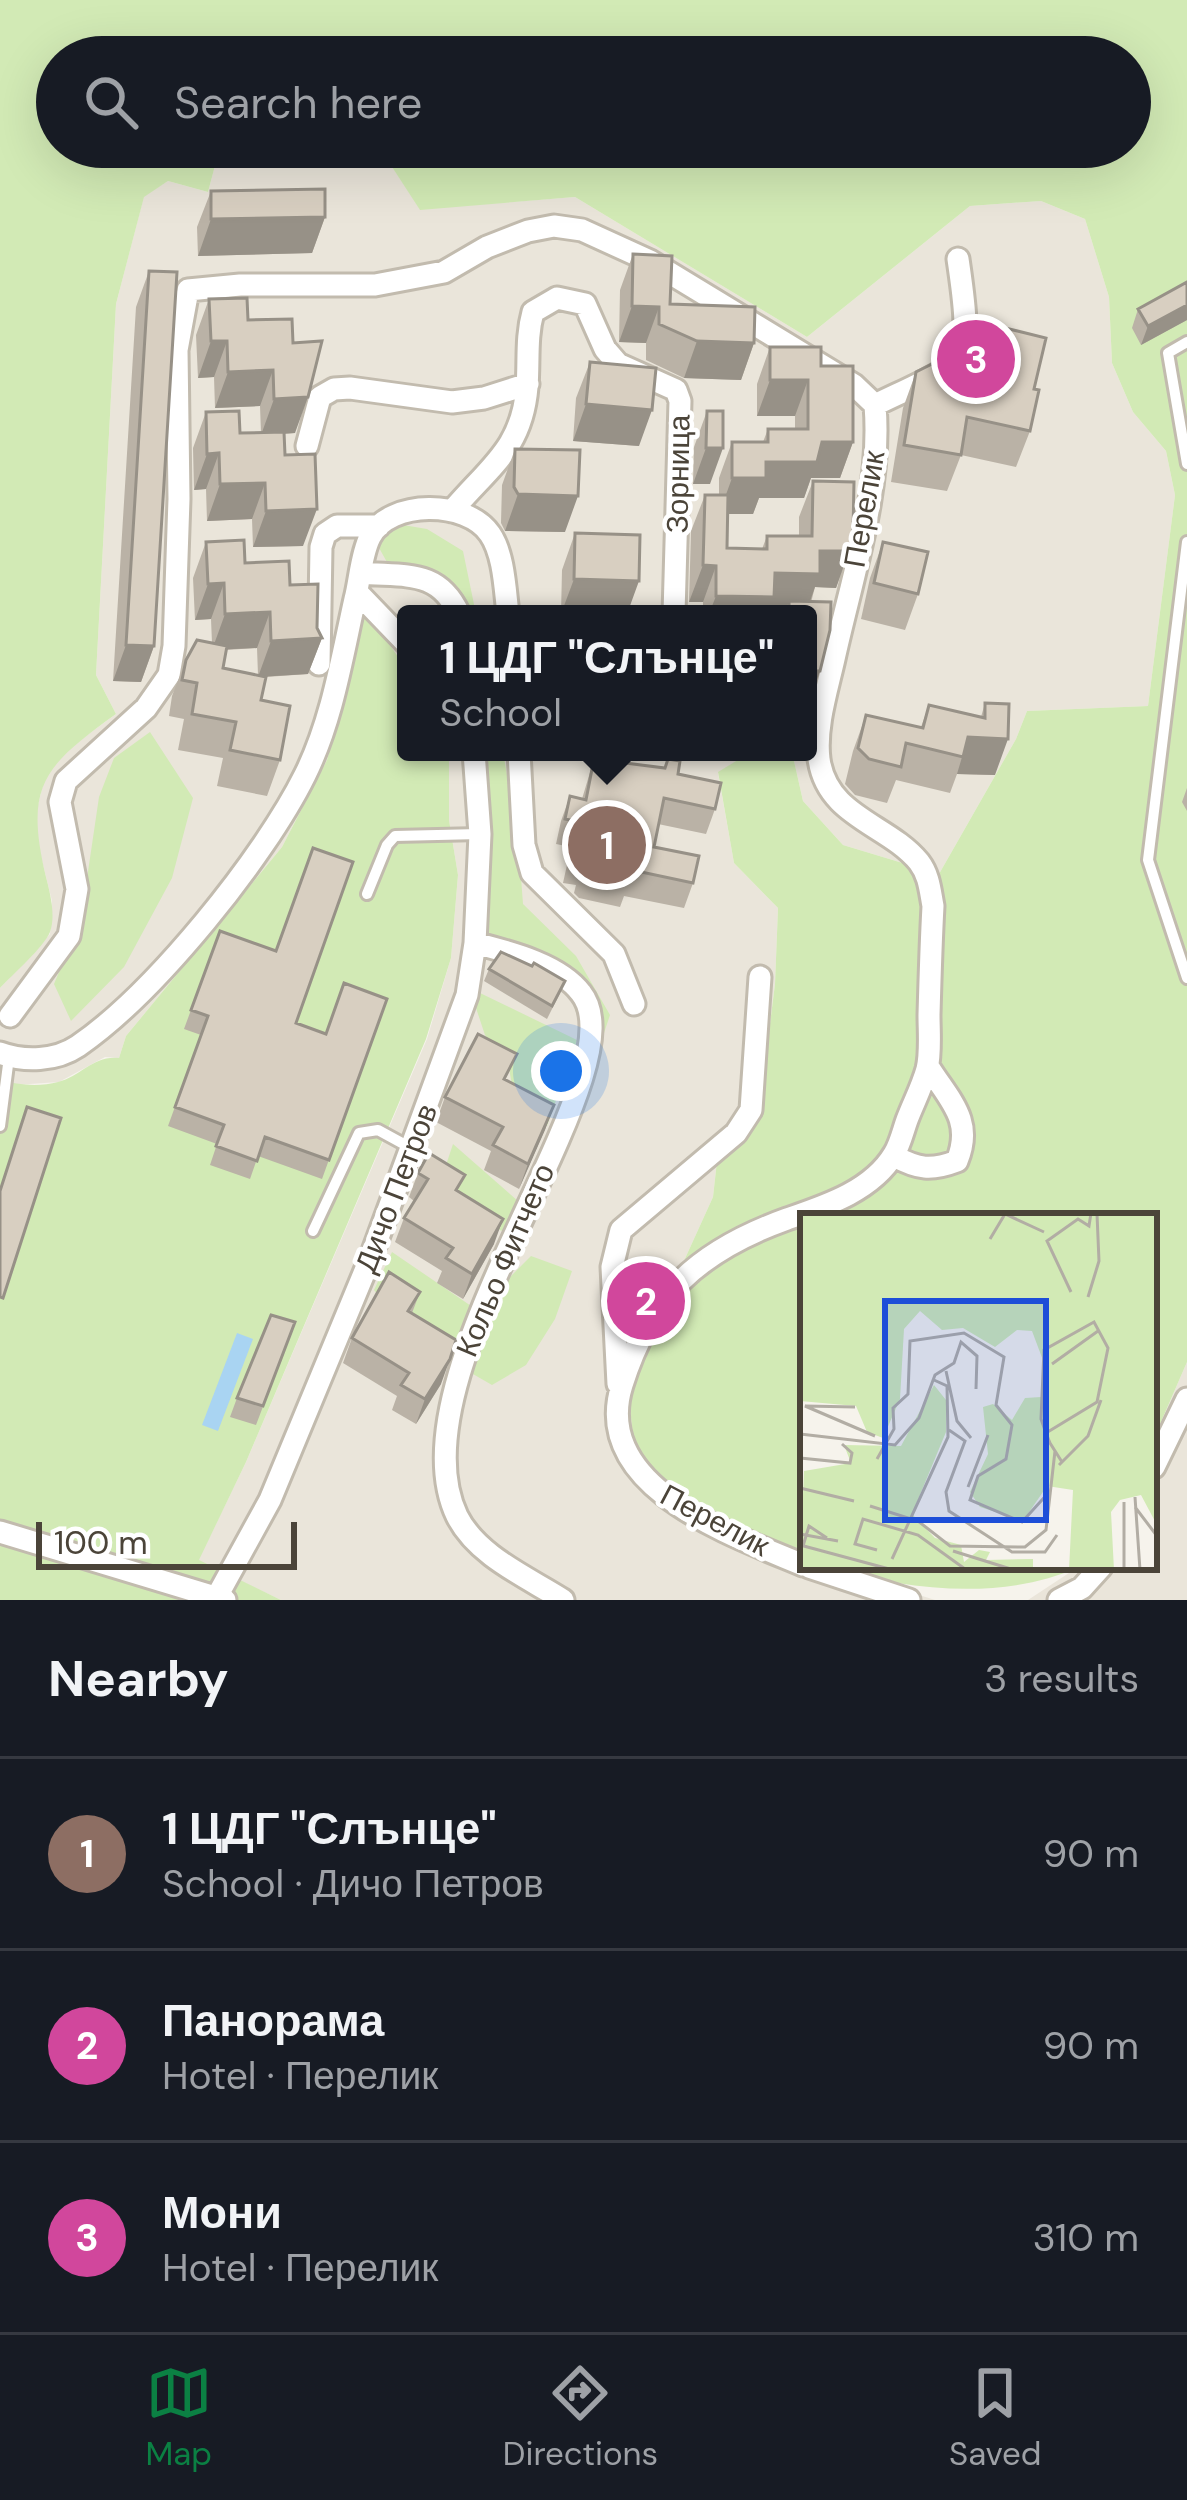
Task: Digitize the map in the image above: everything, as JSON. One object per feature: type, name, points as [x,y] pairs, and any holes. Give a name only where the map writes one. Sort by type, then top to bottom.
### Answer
[{"type":"street","points":[[506,605],[491,535],[473,518],[431,508],[379,526],[370,536],[331,706],[306,774],[256,855],[160,973],[75,1049],[24,1061],[4,1055],[5,1014],[48,969],[72,924],[77,890],[60,802],[66,781],[146,708],[169,675],[175,646],[177,350],[188,290],[220,285],[375,285],[444,272],[527,231],[554,226],[582,230],[650,261],[854,386],[875,405],[952,367],[962,356],[964,303],[958,259]]},
{"type":"street","name":"Зорница","points":[[452,511],[509,450],[522,421],[527,330],[533,312],[557,298],[585,304],[605,349],[618,364],[676,390],[680,400],[674,605]]},
{"type":"street","points":[[307,446],[320,397],[334,389],[452,402],[527,384]]},
{"type":"street","name":"Перелик","points":[[805,1213],[834,1203],[863,1185],[893,1156],[928,1066],[933,906],[928,880],[920,863],[894,840],[854,817],[831,790],[819,760],[822,711],[874,473],[875,405]]},
{"type":"street","points":[[320,664],[325,534],[338,526],[379,526]]},
{"type":"street","points":[[359,583],[427,578],[449,592],[455,605]]},
{"type":"street","points":[[359,583],[397,632]]},
{"type":"street","name":"Дичо Петров","points":[[219,1599],[270,1500],[412,1149],[467,995],[476,943],[475,761]]},
{"type":"street","points":[[519,761],[524,845],[532,873],[614,955],[634,1004]]},
{"type":"street","name":"Кольо Фитчето","points":[[476,943],[560,975],[583,994],[593,1026],[582,1076],[483,1306],[451,1394],[444,1470],[458,1518],[471,1537],[563,1600]]},
{"type":"street","points":[[620,1394],[612,1267],[621,1230],[736,1133],[752,1110],[760,977]]},
{"type":"street","points":[[893,1156],[933,1170],[957,1161],[965,1142],[965,1124],[928,1066]]},
{"type":"street","name":"Перелик","points":[[800,1215],[767,1226],[682,1276],[655,1308],[634,1346],[620,1394],[627,1453],[644,1480],[672,1503],[800,1563]]},
{"type":"street","points":[[1157,1461],[1187,1399]]},
{"type":"street","points":[[0,1532],[219,1599]]},
{"type":"street","name":"Перелик","points":[[818,1570],[909,1600]]},
{"type":"street","points":[[1059,1600],[1082,1588],[1098,1570]]},
{"type":"lane","points":[[1187,342],[1168,353],[1187,464]]},
{"type":"lane","points":[[1185,969],[1148,860],[1187,542]]},
{"type":"lane","points":[[367,894],[387,844],[395,836],[479,834]]},
{"type":"lane","points":[[0,1126],[4,1055]]},
{"type":"lane","points":[[313,1231],[359,1133],[378,1130],[412,1149]]},
{"type":"shaded area","points":[[214,168],[393,168],[420,209],[575,197],[807,337],[970,206],[1041,201],[1085,219],[1109,297],[1112,363],[1133,412],[1166,451],[1175,495],[1148,706],[1027,711],[1016,739],[939,874],[843,845],[803,801],[794,761],[817,761],[817,605],[397,605],[397,665],[351,665],[327,760],[282,847],[126,1036],[119,1058],[105,1057],[59,1082],[15,1085],[0,1080],[0,988],[50,934],[52,901],[37,841],[37,809],[44,780],[64,752],[116,714],[96,675],[116,304],[144,196],[168,181],[208,192]]},
{"type":"shaded area","points":[[449,761],[737,761],[718,773],[734,863],[778,908],[775,984],[758,1119],[717,1161],[713,1197],[663,1307],[697,1510],[800,1554],[800,1570],[840,1570],[935,1600],[281,1600],[198,1561],[246,1462],[427,1039],[451,958],[458,875],[449,820]]},
{"type":"shaded area","points":[[1187,1362],[1187,1600],[1028,1600],[1073,1570],[1157,1570],[1157,1431]]},
{"type":"green space","points":[[0,0],[1187,0],[1187,1362],[1157,1431],[1157,1213],[800,1213],[800,1557],[698,1510],[660,1483],[634,1446],[629,1398],[663,1307],[713,1197],[717,1161],[758,1119],[775,984],[778,908],[734,863],[718,772],[736,761],[794,761],[803,801],[843,845],[939,874],[1016,739],[1027,711],[1148,706],[1175,495],[1166,451],[1133,412],[1112,363],[1109,297],[1085,219],[1041,201],[970,206],[807,337],[575,197],[420,210],[393,168],[1151,168],[1151,36],[36,36],[36,168],[214,168],[208,192],[168,181],[144,197],[116,304],[96,675],[116,714],[72,748],[46,780],[38,820],[52,925],[41,945],[0,988]]},
{"type":"green space","points":[[397,524],[427,529],[463,551],[474,605],[442,605],[433,585],[388,564],[373,537]]},
{"type":"green space","points":[[366,609],[397,656],[397,761],[449,761],[449,820],[458,875],[451,958],[426,1039],[246,1462],[199,1560],[281,1600],[0,1600],[0,1080],[51,1084],[102,1060],[119,1058],[126,1036],[282,847],[327,760]]},
{"type":"green space","points":[[150,732],[193,798],[172,878],[124,967],[71,1021],[54,984],[81,919],[99,797],[114,758]]},
{"type":"green space","points":[[467,761],[505,761],[523,904],[576,956],[610,1015],[594,1063],[565,981],[485,936]]},
{"type":"green space","points":[[480,993],[577,1040],[547,1126],[514,1097],[509,1068],[485,1035],[475,1005]]},
{"type":"green space","points":[[453,1144],[519,1202],[507,1233],[462,1214],[444,1171]]},
{"type":"green space","points":[[392,1252],[477,1310],[531,1256],[572,1271],[555,1319],[526,1365],[492,1385],[412,1339],[374,1290]]},
{"type":"green space","points":[[841,1570],[1071,1570],[1021,1584],[958,1589]]},
{"type":"water","points":[[237,1333],[253,1339],[218,1431],[202,1425]]},
{"type":"building","points":[[325,189],[325,217],[211,219],[211,191]]},
{"type":"building","points":[[633,254],[672,256],[670,304],[755,307],[754,343],[697,341],[659,324],[659,307],[632,306]]},
{"type":"building","points":[[149,271],[177,272],[154,646],[126,645]]},
{"type":"building","points":[[1187,282],[1187,305],[1148,326],[1138,309]]},
{"type":"building","points":[[247,298],[248,320],[292,319],[293,343],[322,341],[308,397],[274,399],[273,370],[228,372],[227,341],[211,341],[209,299]]},
{"type":"building","points":[[1001,327],[1046,338],[1030,431],[967,417],[961,455],[904,445],[916,372],[940,360],[991,369]]},
{"type":"building","points":[[770,347],[821,347],[821,366],[853,366],[853,442],[822,442],[817,462],[766,462],[766,478],[732,478],[732,442],[768,442],[768,429],[808,429],[808,380],[770,380]]},
{"type":"building","points":[[590,362],[656,368],[652,410],[586,404]]},
{"type":"building","points":[[239,411],[240,433],[284,432],[285,455],[315,454],[317,509],[266,511],[265,483],[220,484],[219,453],[207,454],[206,412]]},
{"type":"building","points":[[707,411],[723,411],[723,448],[706,448]]},
{"type":"building","points":[[515,449],[580,450],[578,496],[518,494]]},
{"type":"building","points":[[813,481],[854,482],[849,551],[820,551],[820,574],[775,573],[774,597],[716,596],[716,566],[703,565],[705,495],[728,495],[727,548],[767,549],[767,536],[812,536]]},
{"type":"building","points":[[575,533],[640,535],[639,581],[574,579]]},
{"type":"building","points":[[244,540],[245,563],[289,561],[290,585],[318,584],[317,628],[322,638],[271,641],[270,612],[225,614],[224,583],[208,584],[206,542]]},
{"type":"building","points":[[883,542],[928,552],[918,594],[874,583]]},
{"type":"building","points":[[789,601],[831,602],[820,671],[817,605],[789,605]]},
{"type":"building","points":[[197,640],[227,646],[223,668],[266,677],[261,700],[290,706],[280,760],[230,750],[236,722],[192,714],[197,683],[182,680]]},
{"type":"building","points":[[985,703],[1009,704],[1008,739],[968,737],[963,757],[906,743],[901,767],[869,759],[858,748],[866,715],[923,728],[929,705],[985,718]]},
{"type":"building","points":[[594,761],[665,768],[667,761],[680,761],[678,774],[721,783],[715,809],[664,798],[654,847],[699,856],[693,883],[632,870],[629,882],[588,874],[583,868],[585,860],[572,858],[580,822],[565,819],[570,796],[586,800]]},
{"type":"building","points":[[313,848],[353,862],[296,1023],[326,1034],[344,983],[387,999],[329,1160],[265,1137],[257,1161],[216,1146],[224,1125],[175,1107],[208,1016],[191,1010],[220,931],[276,951]]},
{"type":"building","points":[[501,952],[534,963],[565,981],[552,1006],[489,969]]},
{"type":"building","points":[[478,1034],[517,1054],[504,1079],[554,1105],[528,1164],[493,1145],[503,1127],[445,1097]]},
{"type":"building","points":[[27,1107],[61,1118],[3,1298],[0,1191]]},
{"type":"building","points":[[429,1153],[465,1175],[456,1190],[503,1219],[472,1274],[446,1258],[453,1248],[404,1218],[428,1179],[418,1173]]},
{"type":"building","points":[[389,1272],[420,1292],[408,1311],[456,1340],[425,1399],[401,1385],[409,1373],[352,1338]]},
{"type":"building","points":[[271,1315],[295,1322],[263,1406],[237,1398]]},
{"type":"place","name":"Мони","points":[[976,359]]},
{"type":"place","name":"1 ЦДГ \"Слънце\"","points":[[607,845]]},
{"type":"place","name":"Панорама","points":[[646,1301]]}]
